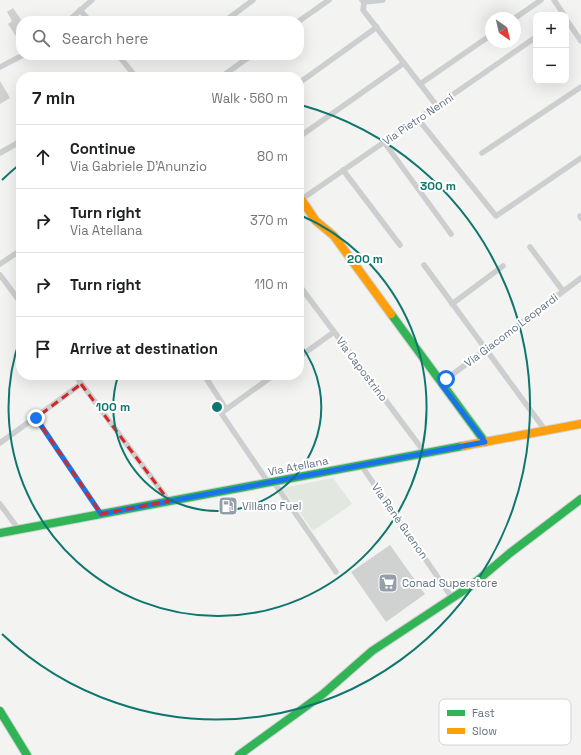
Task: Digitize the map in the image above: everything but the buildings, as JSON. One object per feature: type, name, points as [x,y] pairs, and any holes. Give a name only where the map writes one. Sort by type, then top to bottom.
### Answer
[{"type":"street","points":[[73,16],[92,0]]},
{"type":"street","points":[[232,16],[253,0]]},
{"type":"street","points":[[304,18],[329,0]]},
{"type":"street","points":[[383,0],[363,1],[363,10],[437,106]]},
{"type":"street","points":[[521,14],[541,0]]},
{"type":"street","points":[[554,0],[562,12]]},
{"type":"street","points":[[80,10],[85,16]]},
{"type":"street","points":[[569,23],[581,41]]},
{"type":"street","points":[[304,79],[377,27]]},
{"type":"street","points":[[420,84],[485,39]]},
{"type":"street","name":"Via Pietro Nenni","points":[[304,197],[533,39]]},
{"type":"street","points":[[0,67],[16,59]]},
{"type":"street","points":[[122,60],[130,72]]},
{"type":"street","points":[[228,72],[245,60]]},
{"type":"street","points":[[304,133],[404,63]]},
{"type":"street","points":[[482,153],[581,87]]},
{"type":"street","points":[[418,119],[496,216],[581,158]]},
{"type":"street","points":[[384,142],[451,234]]},
{"type":"street","points":[[0,153],[16,144]]},
{"type":"street","points":[[343,170],[400,245]]},
{"type":"street","points":[[304,205],[316,221],[334,236],[485,442]]},
{"type":"street","points":[[530,247],[563,291]]},
{"type":"street","points":[[0,264],[16,253]]},
{"type":"street","points":[[424,265],[545,430]]},
{"type":"street","points":[[452,304],[503,266]]},
{"type":"street","points":[[0,275],[16,297]]},
{"type":"street","name":"Via Giacomo Leopardi","points":[[441,384],[581,278]]},
{"type":"street","name":"Via Capostrino","points":[[304,292],[425,453]]},
{"type":"street","points":[[304,353],[334,332]]},
{"type":"street","points":[[78,380],[169,501]]},
{"type":"street","points":[[207,380],[226,410]]},
{"type":"street","points":[[267,380],[221,413],[336,572]]},
{"type":"street","points":[[0,443],[81,384]]},
{"type":"street","points":[[36,418],[101,514]]},
{"type":"street","name":"Via Atellana","points":[[0,533],[581,424]]},
{"type":"street","name":"Via Renè Guenon","points":[[361,465],[452,598]]},
{"type":"street","points":[[239,755],[323,694],[372,651],[472,585],[510,553],[581,499]]},
{"type":"street","points":[[0,504],[19,530]]},
{"type":"street","points":[[0,711],[27,755]]},
{"type":"highlighted area","points":[[81,384],[169,501],[101,514],[36,418]]},
{"type":"shaded area","points":[[333,478],[352,504],[313,531],[282,488]]},
{"type":"traffic: fast","points":[[391,314],[485,442]]},
{"type":"traffic: fast","points":[[0,533],[463,446]]},
{"type":"traffic: fast","points":[[239,755],[323,694],[372,651],[472,585],[510,553],[581,499]]},
{"type":"traffic: fast","points":[[0,711],[27,755]]},
{"type":"traffic: slow","points":[[304,203],[316,221],[334,236],[391,314]]},
{"type":"traffic: slow","points":[[463,446],[581,424]]},
{"type":"place","name":"Villano Fuel","points":[[228,506]]},
{"type":"place","name":"Conad Superstore","points":[[388,583]]},
{"type":"route","points":[[36,418],[101,514],[485,442],[441,384],[446,379]]}]
